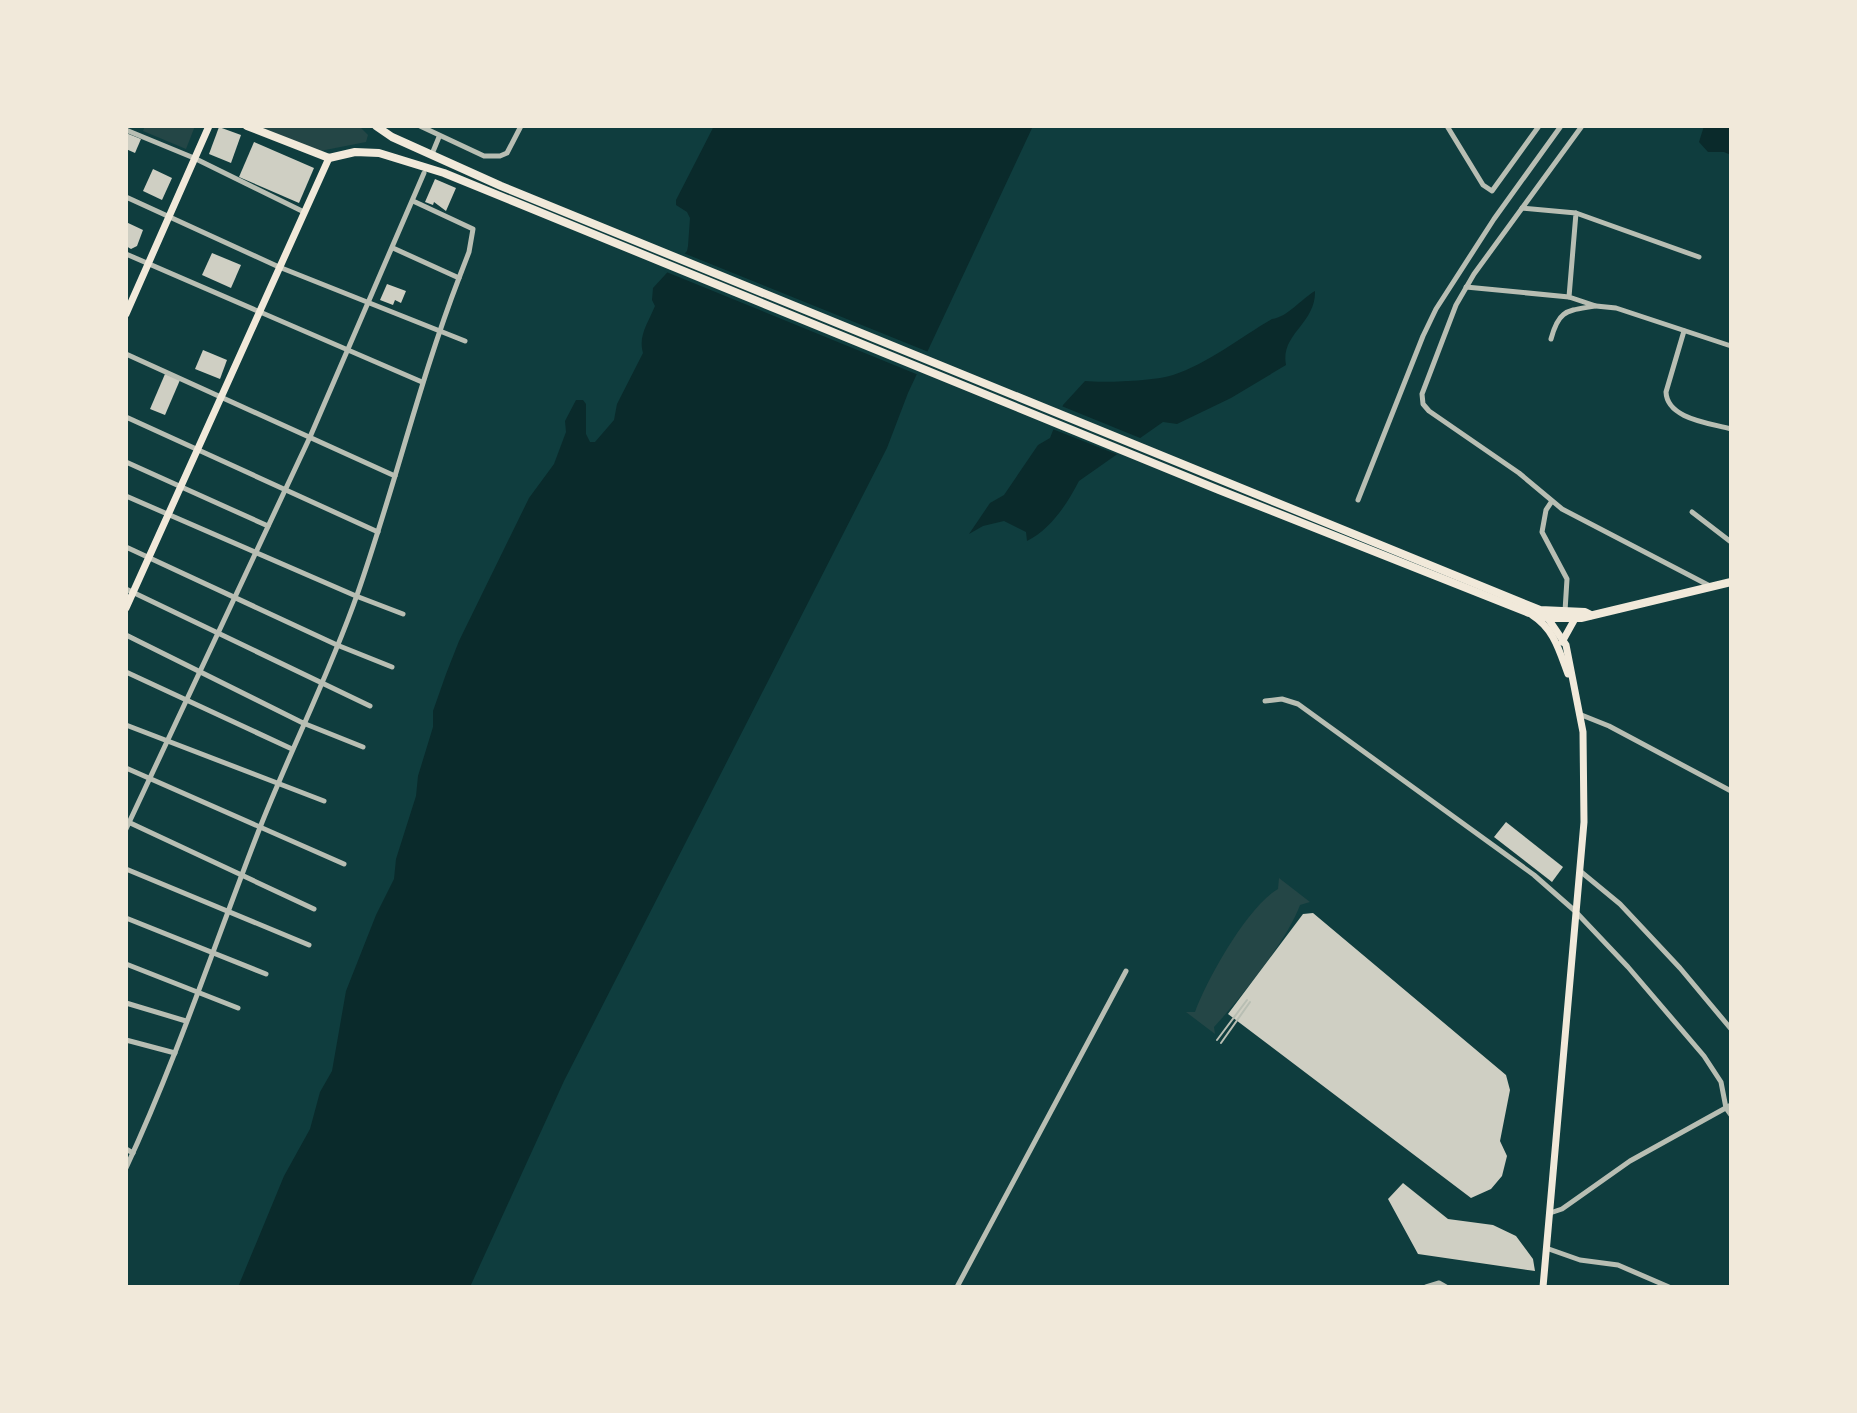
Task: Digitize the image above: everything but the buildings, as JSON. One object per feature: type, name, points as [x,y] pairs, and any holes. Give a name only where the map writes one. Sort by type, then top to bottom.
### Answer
[{"type":"highway","points":[[376,126],[499,190],[1368,550],[1529,613],[1548,618],[1591,615],[1731,582]]},
{"type":"highway","points":[[252,127],[329,158],[355,152],[390,154],[499,190],[1540,610],[1579,616]]},
{"type":"main road","points":[[126,314],[209,126]]},
{"type":"main road","points":[[126,608],[130,591],[149,559],[329,158]]},
{"type":"main road","points":[[1540,610],[1563,644],[1573,687]]},
{"type":"main road","points":[[1529,613],[1563,644],[1583,732],[1585,776],[1584,822],[1543,1287]]},
{"type":"main road","points":[[1563,644],[1579,616]]},
{"type":"street","points":[[420,126],[484,156],[507,153],[521,126]]},
{"type":"street","points":[[1447,126],[1483,185],[1492,191],[1539,126]]},
{"type":"street","points":[[1358,500],[1436,309],[1494,219],[1561,126]]},
{"type":"street","points":[[1582,126],[1466,287],[1456,305],[1422,394],[1423,404],[1519,473],[1552,501],[1592,527],[1713,587]]},
{"type":"street","points":[[126,130],[194,158],[304,212]]},
{"type":"street","points":[[432,154],[439,137]]},
{"type":"street","points":[[126,829],[310,437],[424,173]]},
{"type":"street","points":[[126,197],[279,267],[465,341]]},
{"type":"street","points":[[126,1168],[175,1053],[260,828],[356,596],[422,382],[469,252],[473,229],[413,201]]},
{"type":"street","points":[[1522,208],[1576,213],[1699,257]]},
{"type":"street","points":[[1569,297],[1576,213]]},
{"type":"street","points":[[393,248],[459,278]]},
{"type":"street","points":[[126,254],[422,382]]},
{"type":"street","points":[[1466,287],[1569,297],[1596,306],[1616,308],[1731,346]]},
{"type":"street","points":[[1551,339],[1556,320],[1565,312],[1596,306]]},
{"type":"street","points":[[1684,331],[1666,400],[1676,411],[1731,429]]},
{"type":"street","points":[[126,354],[395,476]]},
{"type":"street","points":[[126,417],[378,532]]},
{"type":"street","points":[[126,462],[268,526]]},
{"type":"street","points":[[126,496],[403,614]]},
{"type":"street","points":[[1552,501],[1546,510],[1542,532],[1567,579],[1565,612]]},
{"type":"street","points":[[1692,512],[1731,542]]},
{"type":"street","points":[[126,547],[235,599],[392,667]]},
{"type":"street","points":[[130,591],[370,706]]},
{"type":"street","points":[[126,635],[303,723],[363,747]]},
{"type":"street","points":[[126,672],[292,749]]},
{"type":"street","points":[[1265,701],[1282,699],[1298,704],[1534,875],[1575,911],[1704,1056],[1721,1082],[1731,1115]]},
{"type":"street","points":[[1579,713],[1731,791]]},
{"type":"street","points":[[126,725],[324,801]]},
{"type":"street","points":[[126,768],[344,864]]},
{"type":"street","points":[[128,822],[314,909]]},
{"type":"street","points":[[126,869],[309,945]]},
{"type":"street","points":[[1579,870],[1620,904],[1731,1029]]},
{"type":"street","points":[[126,918],[266,974]]},
{"type":"street","points":[[126,964],[238,1008]]},
{"type":"street","points":[[957,1287],[1126,971]]},
{"type":"street","points":[[126,1003],[186,1021]]},
{"type":"street","points":[[126,1040],[175,1053]]},
{"type":"street","points":[[1550,1213],[1562,1209],[1630,1161],[1728,1107]]},
{"type":"street","points":[[126,1149],[133,1153]]},
{"type":"street","points":[[1546,1248],[1580,1260],[1618,1265],[1669,1287]]},
{"type":"street","points":[[1426,1287],[1439,1283],[1446,1287]]},
{"type":"lane","points":[[1219,1041],[1248,1001]]},
{"type":"shaded area","points":[[145,126],[195,126],[186,149],[143,131]]},
{"type":"shaded area","points":[[258,126],[359,126],[368,135],[366,142],[320,151]]},
{"type":"shaded area","points":[[714,126],[1033,126],[908,393],[887,448],[564,1081],[470,1287],[238,1287],[284,1176],[310,1129],[320,1092],[332,1071],[346,991],[394,879],[396,859],[433,727],[433,711],[459,641],[529,498],[554,464],[566,432],[565,421],[576,400],[583,400],[586,404],[586,434],[590,442],[595,442],[614,420],[617,404],[643,353],[643,335],[655,306],[653,288],[687,251],[690,218],[676,205],[676,200]]},
{"type":"shaded area","points":[[1704,126],[1731,126],[1731,155],[1708,152],[1699,142]]},
{"type":"shaded area","points":[[1315,291],[1310,312],[1288,345],[1286,365],[1231,398],[1177,424],[1163,422],[1079,481],[1058,515],[1044,530],[1027,541],[1026,532],[1004,521],[983,526],[969,534],[990,503],[1004,495],[1038,445],[1050,438],[1063,405],[1085,381],[1143,380],[1186,370],[1284,315]]},
{"type":"shaded area","points":[[1279,878],[1310,902],[1300,905],[1274,951],[1214,1027],[1215,1034],[1186,1012],[1195,1012],[1230,944],[1254,911],[1278,889]]},
{"type":"pier","points":[[681,252],[931,353],[921,376],[664,271]]},
{"type":"pier","points":[[1059,405],[1145,440],[1121,456],[1050,428]]}]
